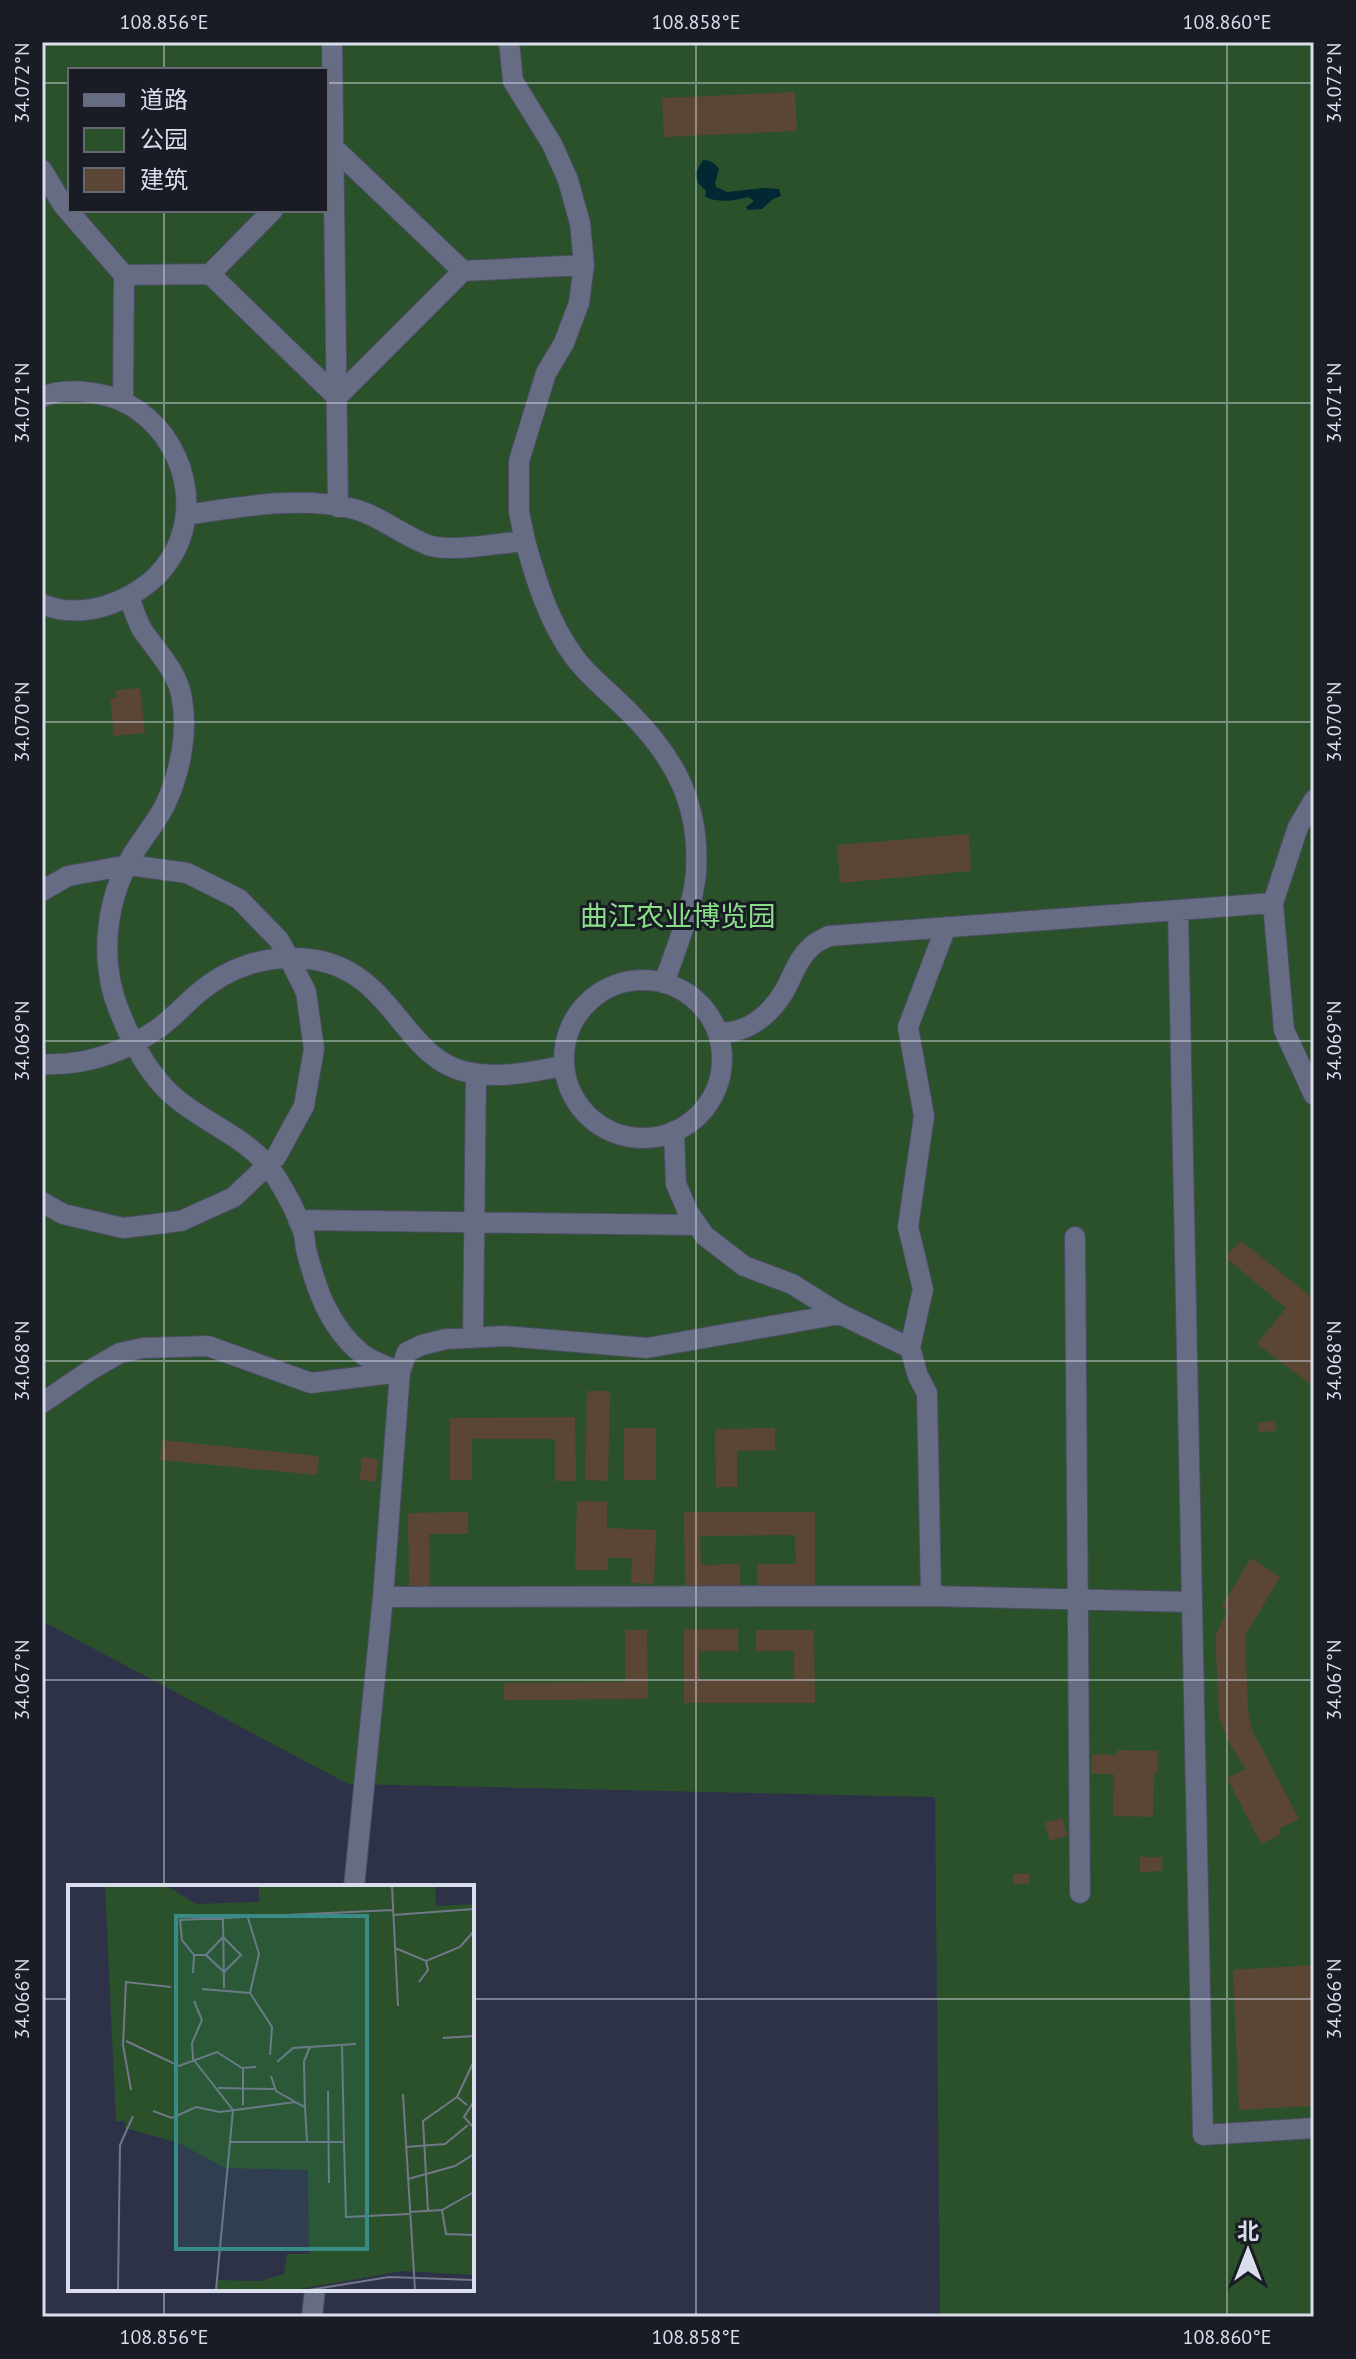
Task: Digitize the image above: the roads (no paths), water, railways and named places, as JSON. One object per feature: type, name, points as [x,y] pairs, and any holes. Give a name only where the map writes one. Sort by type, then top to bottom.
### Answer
[{"type":"street","points":[[332,42],[330,152],[338,507]]},
{"type":"street","points":[[509,42],[513,81],[552,144],[568,180],[580,223],[584,265],[579,303],[564,343],[546,373],[519,461],[519,512],[538,587],[552,621],[576,659],[663,749],[683,785],[694,829],[696,873],[664,983]]},
{"type":"street","points":[[330,152],[463,271]]},
{"type":"street","points":[[42,170],[68,211]]},
{"type":"street","points":[[69,212],[124,275],[123,401]]},
{"type":"street","points":[[210,274],[271,212]]},
{"type":"street","points":[[337,397],[463,271],[584,265]]},
{"type":"street","points":[[124,275],[210,274],[337,397]]},
{"type":"street","points":[[42,397],[51,393],[88,391],[123,401],[152,420],[173,447],[185,480],[186,515],[177,548],[157,577],[129,598],[93,610],[54,609],[42,604]]},
{"type":"street","points":[[186,515],[252,505],[318,504],[352,508],[431,546],[458,548],[525,541]]},
{"type":"street","points":[[129,598],[141,628],[175,675],[182,697],[185,732],[178,769],[165,805],[127,865],[114,895],[107,970],[118,1010],[148,1067],[172,1095],[232,1134],[268,1165],[304,1233],[320,1297],[331,1320],[365,1356],[400,1372]]},
{"type":"street","points":[[1314,800],[1298,827],[1273,903],[1284,1030],[1314,1095]]},
{"type":"street","points":[[42,891],[68,876],[127,865],[187,873],[239,899],[279,940],[289,958],[306,992],[314,1049],[304,1106],[276,1157],[234,1197],[181,1221],[123,1228],[63,1214],[42,1202]]},
{"type":"street","points":[[718,1032],[731,1034],[749,1027],[767,1013],[812,946],[829,936],[1273,903]]},
{"type":"street","points":[[1178,910],[1203,2135],[1314,2128]]},
{"type":"street","points":[[931,1596],[927,1393],[918,1376],[910,1348],[923,1289],[908,1227],[924,1116],[908,1027],[946,927]]},
{"type":"street","points":[[42,1064],[90,1062],[134,1044],[157,1030],[226,972],[257,962],[289,958],[336,965],[361,978],[383,998],[422,1046],[440,1061],[465,1072],[489,1076],[517,1075],[563,1066]]},
{"type":"street","points":[[639,980],[664,983],[687,993],[706,1010],[718,1032],[723,1057],[719,1084],[706,1108],[686,1126],[661,1137],[633,1138],[607,1130],[585,1115],[570,1092],[563,1066],[565,1040],[576,1017],[592,998],[614,986],[639,980]]},
{"type":"street","points":[[473,1338],[476,1074]]},
{"type":"street","points":[[674,1131],[676,1184],[688,1212],[705,1236],[744,1266],[792,1284],[840,1314],[910,1348]]},
{"type":"street","points":[[298,1220],[697,1225]]},
{"type":"street","points":[[1075,1237],[1080,1893]]},
{"type":"street","points":[[354,1885],[383,1597],[400,1372],[407,1352],[446,1339],[505,1336],[647,1348],[840,1314]]},
{"type":"street","points":[[42,1403],[120,1353],[143,1348],[208,1346],[311,1383],[400,1372]]},
{"type":"street","points":[[383,1597],[931,1596],[1192,1602]]},
{"type":"street","points":[[312,2317],[315,2291]]},
{"type":"water","points":[[703,160],[712,162],[719,169],[716,187],[727,192],[779,189],[781,196],[762,209],[748,210],[746,207],[754,201],[748,197],[726,201],[705,197],[706,191],[695,174]]},
{"type":"park label","name":"曲江农业博览园","points":[[678,916]]}]
